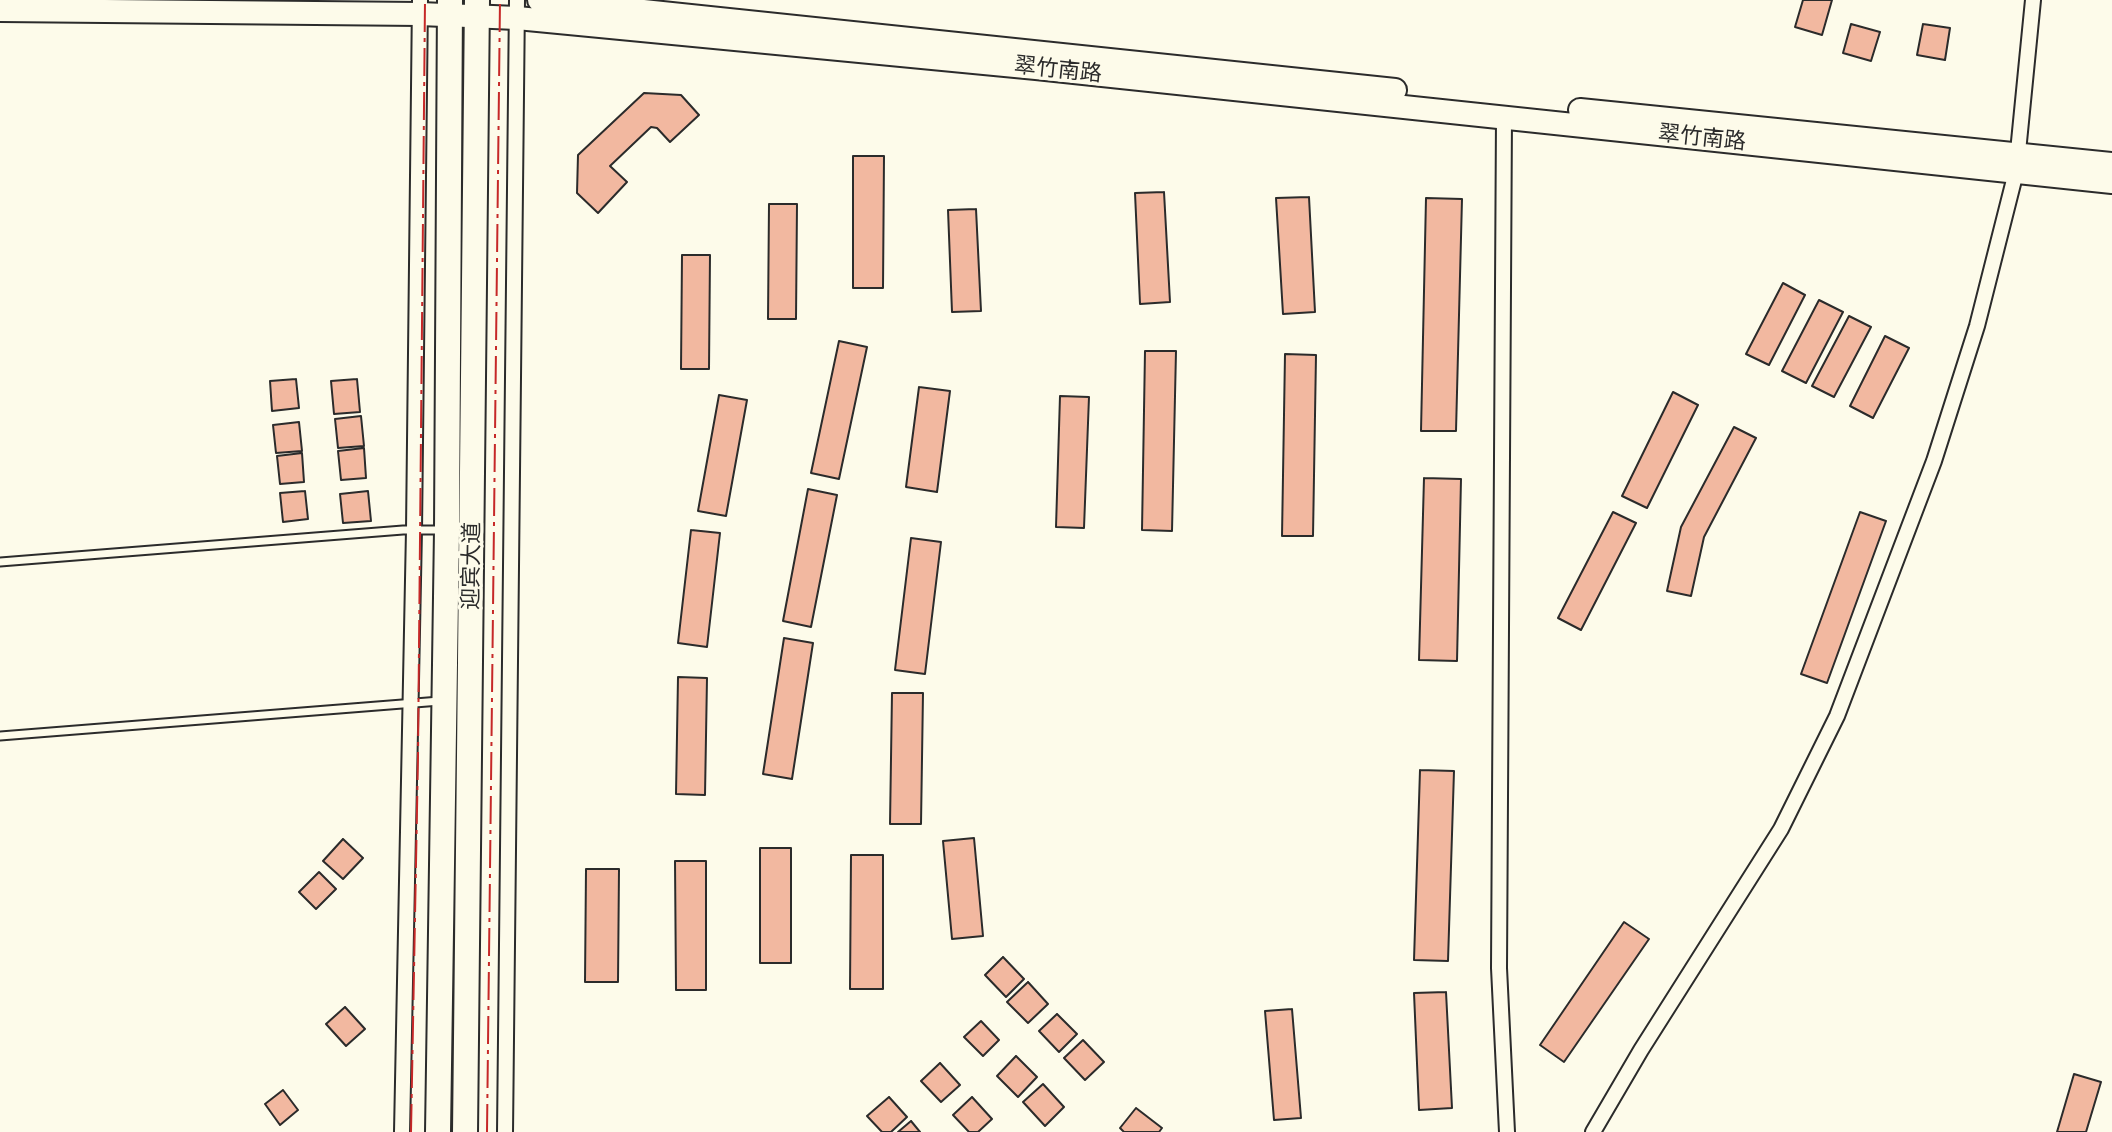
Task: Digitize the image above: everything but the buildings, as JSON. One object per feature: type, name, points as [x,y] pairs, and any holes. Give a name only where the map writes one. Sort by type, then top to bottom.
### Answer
[{"type":"main road","name":"翠竹南路","points":[[539,0],[2017,163],[2112,182]]},
{"type":"main road","name":"迎宾大道","points":[[438,1132],[447,530],[450,8]]},
{"type":"main road","name":"迎宾大道","points":[[465,1132],[477,8]]},
{"type":"main road","name":"翠竹南路","points":[[0,10],[517,9],[1504,117],[2017,163],[2112,164]]},
{"type":"street","points":[[1593,1132],[1641,1050],[1781,829],[1837,716],[1934,461],[1977,326],[2017,163],[2033,0]]},
{"type":"street","points":[[402,1132],[420,7]]},
{"type":"street","points":[[505,1132],[517,9]]},
{"type":"street","points":[[1504,117],[1499,968],[1507,1132]]},
{"type":"lane","points":[[0,562],[414,530],[473,529]]},
{"type":"lane","points":[[0,736],[444,701],[471,702]]},
{"type":"power","points":[[411,1132],[425,0]]},
{"type":"power","points":[[487,1132],[500,0]]}]
